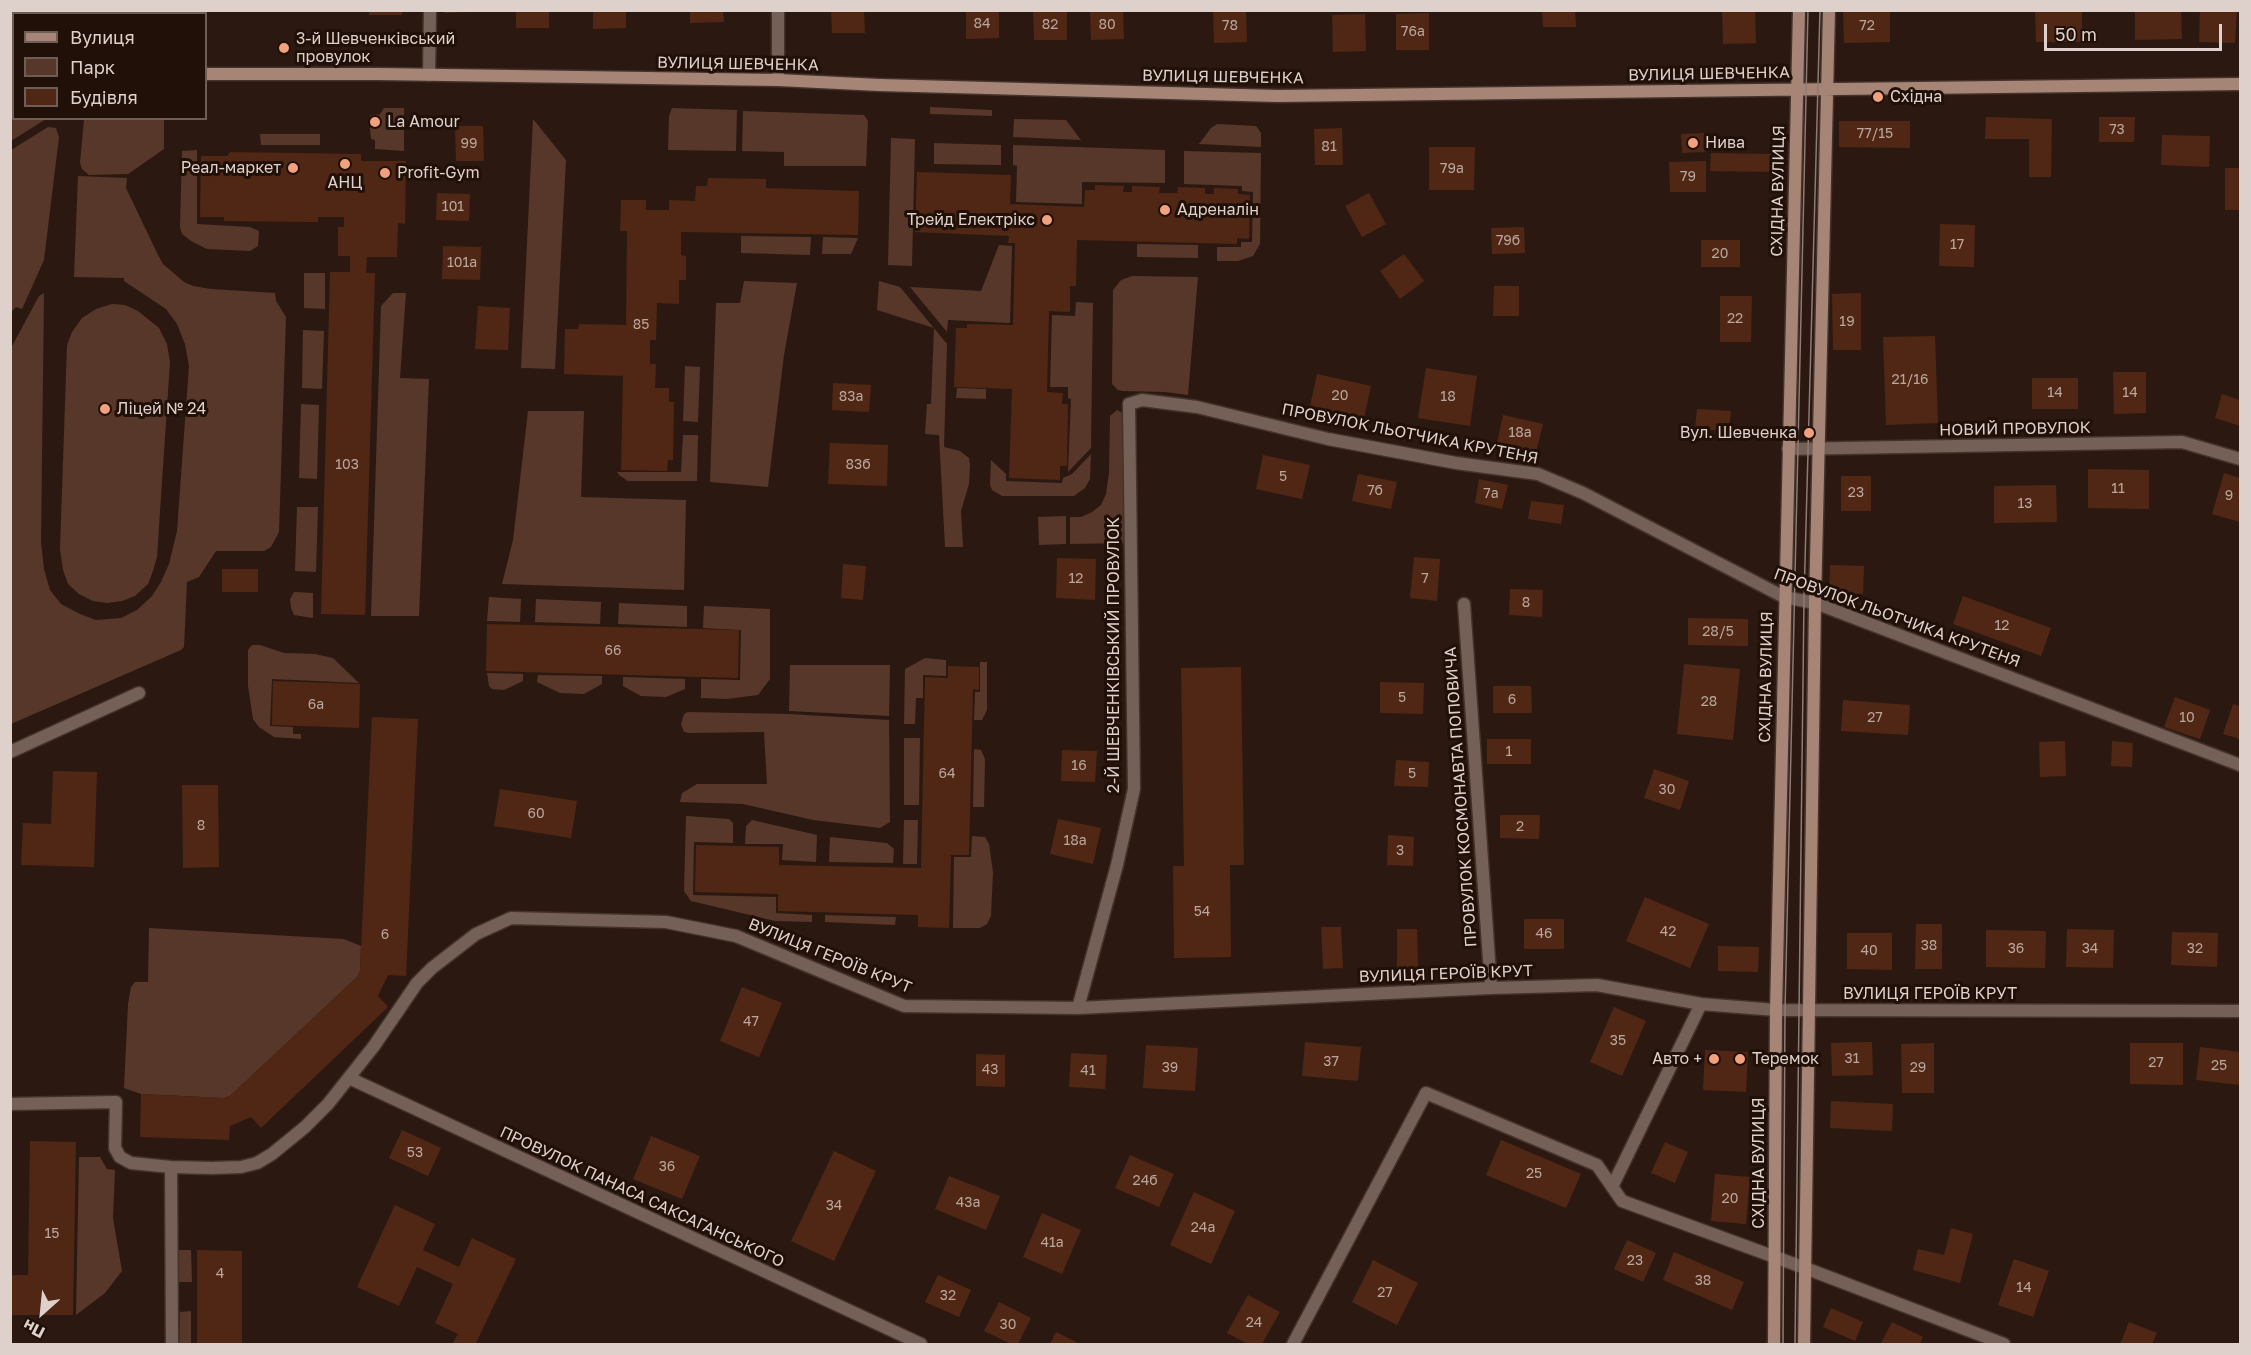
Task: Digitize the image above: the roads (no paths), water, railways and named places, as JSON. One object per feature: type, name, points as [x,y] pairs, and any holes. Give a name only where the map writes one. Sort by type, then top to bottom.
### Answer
[{"type":"street","points":[[429,75],[430,10]]},
{"type":"street","points":[[778,10],[778,80]]},
{"type":"street","name":"СХІДНА ВУЛИЦЯ","points":[[1774,1344],[1776,1010],[1799,10]]},
{"type":"street","points":[[1804,1344],[1807,1011],[1829,10]]},
{"type":"street","name":"ВУЛИЦЯ ШЕВЧЕНКА","points":[[207,74],[778,80],[879,86],[1277,96],[2241,84]]},
{"type":"street","name":"ПРОВУЛОК ЛЬОТЧИКА КРУТЕНЯ","points":[[1129,404],[1142,400],[1197,407],[1328,439],[1455,463],[1538,474],[1583,493],[1784,597],[1815,603],[2241,765]]},
{"type":"street","name":"2-Й ШЕВЧЕНКІВСЬКИЙ ПРОВУЛОК","points":[[1078,1008],[1117,865],[1134,789],[1129,404]]},
{"type":"street","name":"НОВИЙ ПРОВУЛОК","points":[[1788,449],[2182,442],[2241,459]]},
{"type":"street","name":"ПРОВУЛОК КОСМОНАВТА ПОПОВИЧА","points":[[1464,604],[1491,988]]},
{"type":"street","points":[[10,752],[139,693]]},
{"type":"street","name":"ВУЛИЦЯ ГЕРОЇВ КРУТ","points":[[10,1104],[116,1102],[115,1148],[120,1157],[130,1163],[171,1167],[241,1167],[257,1163],[305,1127],[349,1078],[417,983],[432,968],[476,934],[511,918],[666,922],[736,936],[904,1006],[1078,1008],[1597,985],[1701,1004],[1776,1010],[2241,1011]]},
{"type":"street","points":[[1612,1187],[1701,1004]]},
{"type":"street","name":"ПРОВУЛОК ПАНАСА САКСАГАНСЬКОГО","points":[[349,1078],[921,1344]]},
{"type":"street","points":[[1293,1344],[1426,1093],[1597,1165],[1622,1201],[2004,1344]]},
{"type":"street","points":[[171,1167],[172,1344]]},
{"type":"tram line","points":[[1783,1344],[1785,1010],[1808,10]]},
{"type":"tram line","points":[[1795,1344],[1804,599],[1820,10]]},
{"type":"place","name":"3-й Шевченківський провулок","points":[[284,48]]},
{"type":"place","name":"Східна","points":[[1878,97]]},
{"type":"place","name":"La Amour","points":[[375,122]]},
{"type":"place","name":"Нива","points":[[1693,143]]},
{"type":"place","name":"АНЦ","points":[[345,164]]},
{"type":"place","name":"Реал-маркет","points":[[293,168]]},
{"type":"place","name":"Profit-Gym","points":[[385,173]]},
{"type":"place","name":"Адреналін","points":[[1165,210]]},
{"type":"place","name":"Трейд Електрікс","points":[[1047,220]]},
{"type":"place","name":"Ліцей № 24","points":[[105,409]]},
{"type":"place","name":"Вул. Шевченка","points":[[1809,433]]},
{"type":"place","name":"Авто +","points":[[1714,1059]]},
{"type":"place","name":"Теремок","points":[[1740,1059]]}]
